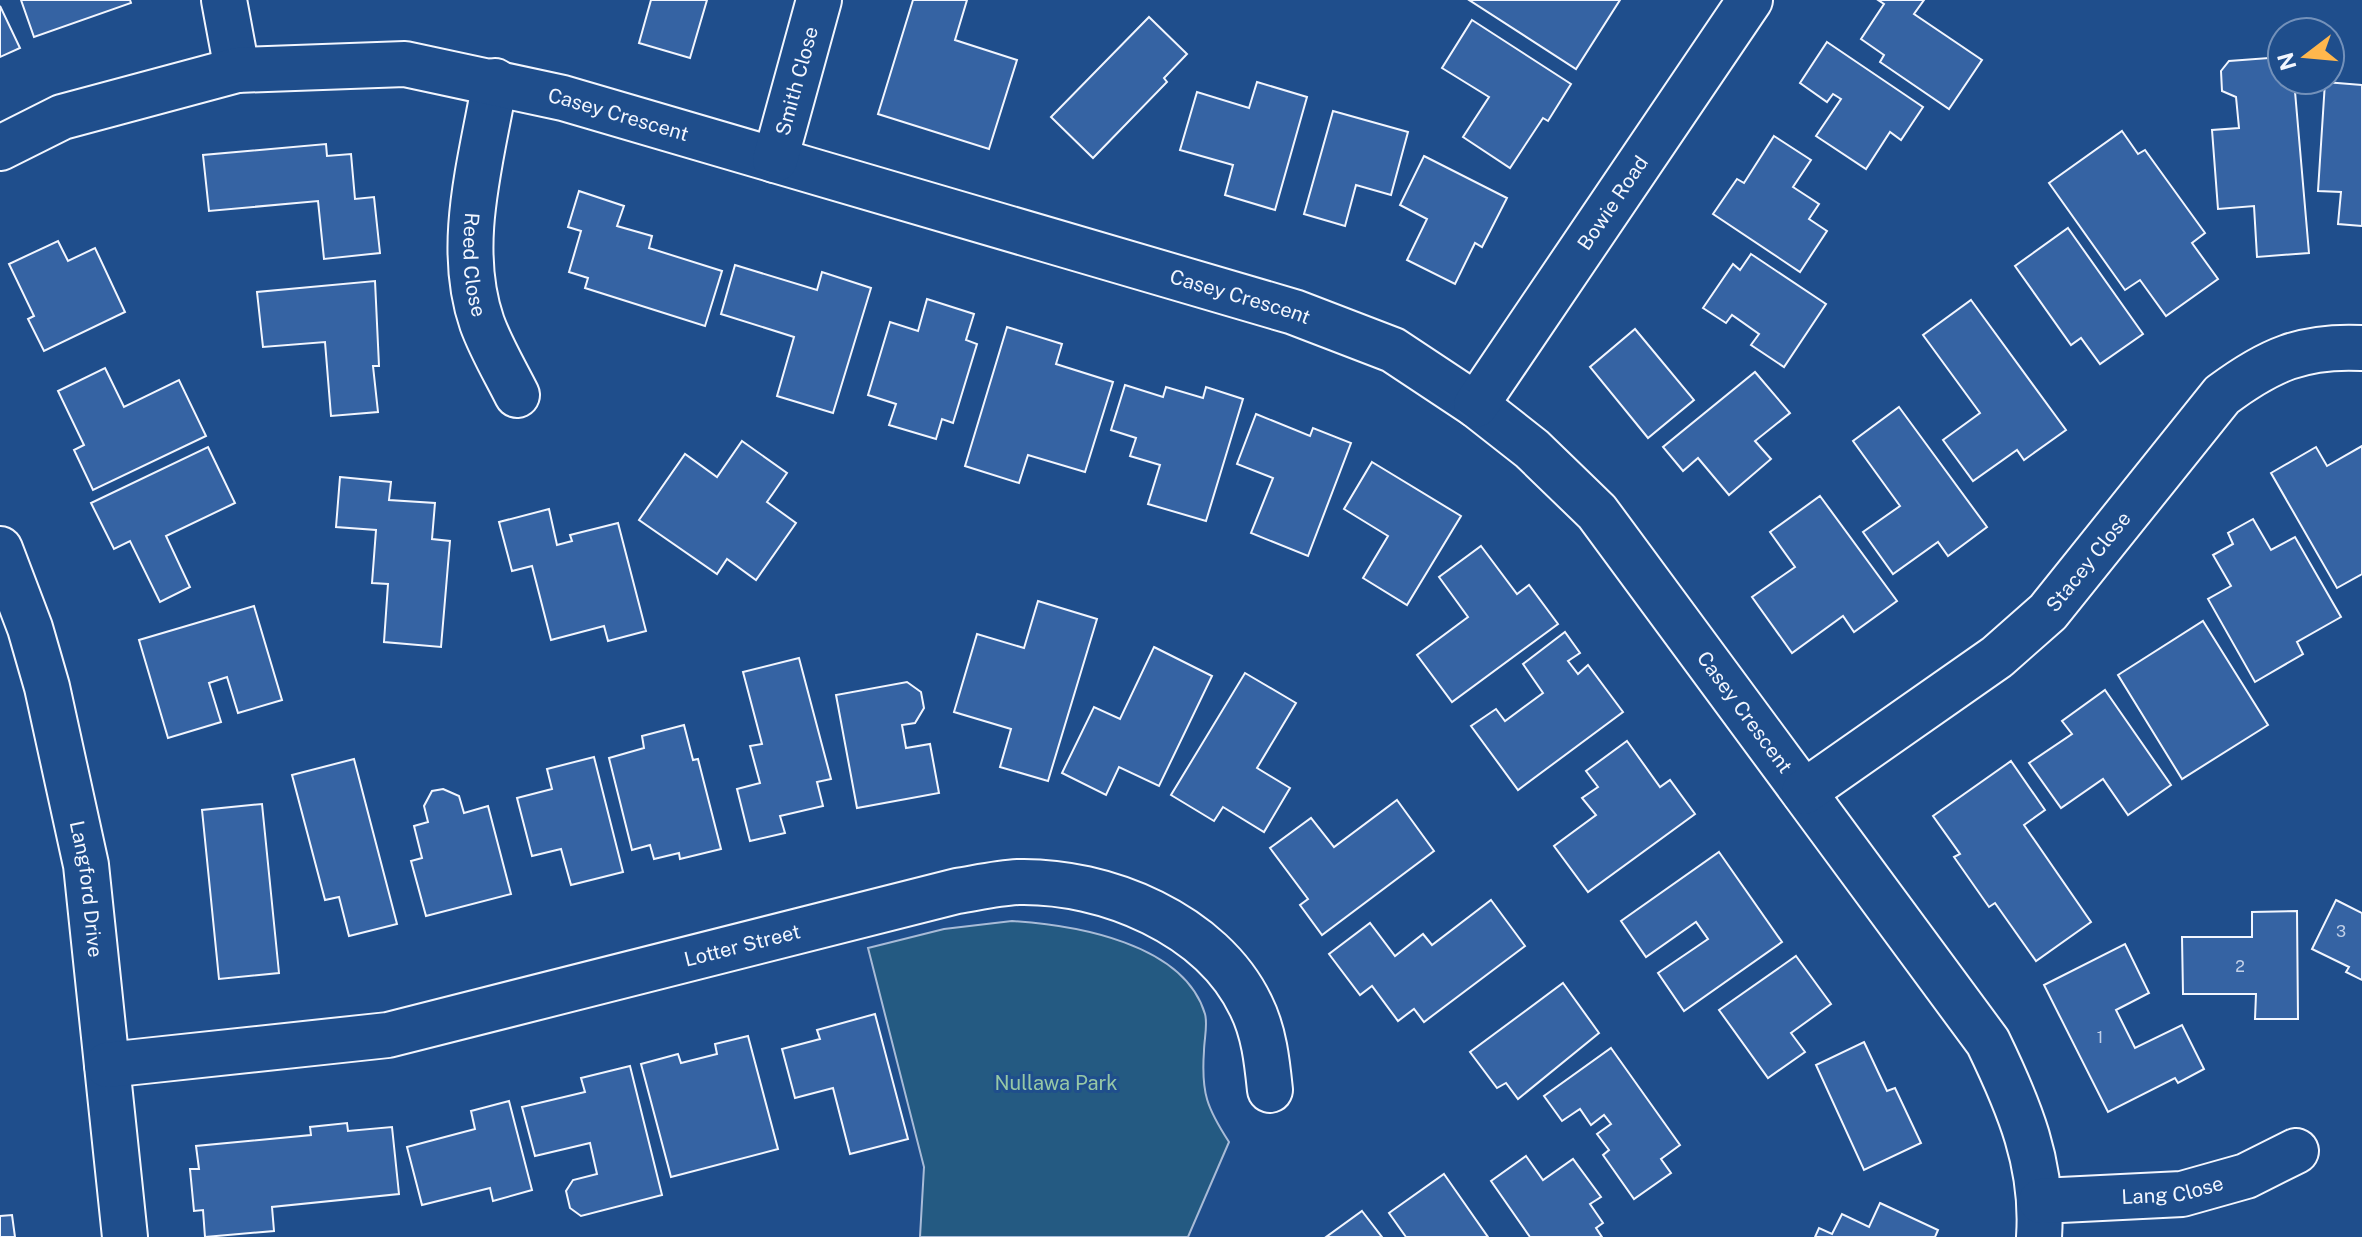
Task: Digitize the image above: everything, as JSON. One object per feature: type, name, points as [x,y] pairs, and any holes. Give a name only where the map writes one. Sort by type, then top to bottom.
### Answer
[{"type":"street","points":[[224,0],[237,70]]},
{"type":"street","name":"Smith Close","points":[[775,160],[819,0]]},
{"type":"street","name":"Bowie Road","points":[[1476,405],[1750,0]]},
{"type":"street","name":"Casey Crescent","points":[[0,148],[62,117],[237,70],[405,64],[495,81],[775,160],[1294,312],[1393,350],[1476,405],[1532,449],[1597,512],[1988,1042],[2020,1112],[2035,1155],[2040,1219]]},
{"type":"street","name":"Reed Close","points":[[495,81],[470,231],[471,265],[482,322],[517,395]]},
{"type":"street","name":"Stacey Close","points":[[1804,792],[1997,657],[2048,612],[2222,395],[2252,372],[2285,355],[2340,347],[2362,348]]},
{"type":"street","name":"Langford Drive","points":[[0,549],[30,628],[62,745],[86,865],[125,1237]]},
{"type":"street","name":"Lotter Street","points":[[107,1065],[388,1035],[957,891],[1017,882],[1085,889],[1119,899],[1154,914],[1213,952],[1252,1007],[1266,1051],[1270,1090]]},
{"type":"street","name":"Lang Close","points":[[2040,1219],[2182,1194],[2246,1176],[2296,1151]]},
{"type":"green space","name":"Nullawa Park","points":[[1012,921],[1066,927],[1124,942],[1151,954],[1175,970],[1193,990],[1206,1018],[1203,1066],[1207,1100],[1229,1142],[1188,1237],[920,1237],[924,1167],[868,948],[944,929]]},
{"type":"building","points":[[21,0],[130,0],[131,3],[34,37]]},
{"type":"building","points":[[651,0],[707,0],[690,58],[639,43]]},
{"type":"building","points":[[913,0],[967,0],[955,40],[1017,60],[989,149],[878,114]]},
{"type":"building","points":[[1469,0],[1620,0],[1576,69]]},
{"type":"building","points":[[1878,0],[1924,0],[1914,14],[1982,60],[1949,109],[1880,62],[1884,55],[1861,39],[1884,4]]},
{"type":"building","points":[[0,6],[20,48],[0,57]]},
{"type":"building","points":[[1149,17],[1187,54],[1164,78],[1167,82],[1093,158],[1051,117]]},
{"type":"building","points":[[1472,20],[1571,84],[1548,121],[1543,118],[1510,168],[1463,137],[1489,97],[1442,68]]},
{"type":"building","points":[[1827,42],[1923,107],[1901,140],[1890,132],[1866,169],[1816,136],[1841,99],[1833,94],[1827,102],[1800,83]]},
{"type":"building","points":[[2266,58],[2266,96],[2295,96],[2309,253],[2257,257],[2254,206],[2218,209],[2212,130],[2239,128],[2236,97],[2222,91],[2221,71],[2229,61]]},
{"type":"building","points":[[1257,82],[1307,97],[1275,210],[1225,195],[1233,165],[1180,150],[1197,92],[1249,108]]},
{"type":"building","points":[[2346,84],[2362,85],[2362,226],[2338,224],[2341,192],[2318,191],[2324,96],[2346,96]]},
{"type":"building","points":[[1333,111],[1408,132],[1391,195],[1356,185],[1345,226],[1304,214]]},
{"type":"building","points":[[2122,131],[2138,154],[2145,150],[2205,233],[2192,243],[2218,279],[2166,316],[2140,280],[2125,290],[2049,183]]},
{"type":"building","points":[[1774,136],[1811,160],[1793,187],[1819,204],[1809,219],[1827,231],[1800,272],[1713,214],[1737,179],[1744,183]]},
{"type":"building","points":[[326,144],[327,156],[351,154],[355,199],[374,197],[380,253],[324,259],[318,201],[209,211],[203,155]]},
{"type":"building","points":[[1424,156],[1507,198],[1482,247],[1475,243],[1455,284],[1407,260],[1427,219],[1400,205]]},
{"type":"building","points":[[579,191],[624,206],[617,226],[652,236],[649,248],[722,271],[705,326],[585,288],[588,278],[569,272],[581,231],[568,227]]},
{"type":"building","points":[[2068,228],[2143,334],[2100,364],[2081,338],[2071,345],[2015,266]]},
{"type":"building","points":[[58,241],[68,261],[95,248],[125,312],[44,351],[28,319],[34,316],[9,264]]},
{"type":"building","points":[[1751,254],[1826,304],[1784,367],[1751,345],[1759,334],[1732,315],[1726,323],[1703,308],[1733,264],[1740,270]]},
{"type":"building","points":[[735,265],[817,290],[822,272],[871,288],[833,413],[777,396],[794,337],[721,314]]},
{"type":"building","points":[[375,281],[379,366],[373,366],[378,412],[331,416],[325,342],[263,347],[257,292]]},
{"type":"building","points":[[927,299],[974,314],[966,340],[977,344],[953,423],[942,419],[936,439],[889,425],[896,404],[868,395],[890,322],[918,331]]},
{"type":"building","points":[[1971,300],[2066,430],[2024,460],[2017,450],[1973,481],[1943,440],[1980,413],[1923,335]]},
{"type":"building","points":[[1007,327],[1062,344],[1056,364],[1113,382],[1085,472],[1028,455],[1019,483],[965,466]]},
{"type":"building","points":[[1635,329],[1694,400],[1648,438],[1590,367]]},
{"type":"building","points":[[105,368],[124,407],[179,380],[206,436],[93,490],[74,450],[84,445],[58,391]]},
{"type":"building","points":[[1755,372],[1790,413],[1755,441],[1771,459],[1729,495],[1698,458],[1683,471],[1663,447]]},
{"type":"building","points":[[1125,385],[1163,397],[1166,387],[1203,398],[1206,387],[1243,399],[1206,521],[1148,504],[1160,465],[1130,456],[1136,438],[1111,430]]},
{"type":"building","points":[[1899,407],[1987,527],[1948,556],[1938,542],[1893,574],[1863,532],[1900,506],[1853,441]]},
{"type":"building","points":[[1256,414],[1310,436],[1313,428],[1351,443],[1308,556],[1251,533],[1273,478],[1237,464]]},
{"type":"building","points":[[742,441],[787,473],[767,502],[796,523],[756,580],[727,559],[717,574],[639,520],[685,454],[717,477]]},
{"type":"building","points":[[2362,446],[2362,574],[2337,588],[2271,473],[2316,447],[2327,466]]},
{"type":"building","points":[[208,447],[235,503],[166,536],[190,587],[160,602],[130,541],[114,549],[91,503]]},
{"type":"building","points":[[1372,462],[1461,516],[1407,605],[1363,578],[1388,536],[1344,509]]},
{"type":"building","points":[[340,477],[391,482],[389,500],[435,503],[432,539],[450,541],[441,647],[384,642],[388,584],[372,583],[376,530],[336,527]]},
{"type":"building","points":[[1820,496],[1897,601],[1854,632],[1843,616],[1792,653],[1752,597],[1795,567],[1770,532]]},
{"type":"building","points":[[549,509],[557,545],[572,541],[570,535],[618,523],[646,631],[608,641],[604,626],[551,640],[532,566],[512,571],[499,522]]},
{"type":"building","points":[[2253,519],[2271,550],[2295,537],[2341,617],[2297,642],[2303,654],[2255,682],[2208,599],[2231,586],[2213,555],[2233,544],[2228,533]]},
{"type":"building","points":[[1481,546],[1517,594],[1529,585],[1558,624],[1452,702],[1417,655],[1468,617],[1439,577]]},
{"type":"building","points":[[1038,601],[1097,619],[1048,781],[1000,767],[1011,729],[954,712],[977,634],[1024,648]]},
{"type":"building","points":[[254,606],[282,700],[238,713],[227,677],[209,683],[221,722],[168,738],[139,640]]},
{"type":"building","points":[[2203,621],[2268,725],[2182,779],[2118,675]]},
{"type":"building","points":[[1565,632],[1580,653],[1568,661],[1578,674],[1588,665],[1623,712],[1518,790],[1471,726],[1496,709],[1505,721],[1543,693],[1523,664]]},
{"type":"building","points":[[1154,647],[1212,676],[1159,786],[1119,767],[1106,795],[1062,773],[1094,707],[1120,719]]},
{"type":"building","points":[[799,658],[831,779],[817,782],[823,806],[780,816],[785,833],[750,841],[737,789],[760,783],[750,746],[762,744],[743,672]]},
{"type":"building","points":[[1245,673],[1296,703],[1257,768],[1290,788],[1264,832],[1223,807],[1214,821],[1171,795]]},
{"type":"building","points":[[907,682],[921,692],[924,708],[915,723],[902,725],[906,748],[930,744],[939,793],[857,808],[836,695]]},
{"type":"building","points":[[2105,690],[2171,785],[2128,815],[2103,779],[2061,808],[2029,763],[2072,734],[2062,721]]},
{"type":"building","points":[[684,725],[693,760],[698,759],[721,849],[680,859],[679,853],[654,859],[650,845],[632,850],[609,758],[644,748],[642,736]]},
{"type":"building","points":[[1627,741],[1660,787],[1670,780],[1695,814],[1588,892],[1554,846],[1596,815],[1582,798],[1598,787],[1586,771]]},
{"type":"building","points":[[594,757],[623,872],[571,885],[561,849],[532,856],[517,798],[552,789],[547,769]]},
{"type":"building","points":[[354,759],[397,924],[349,936],[339,897],[325,900],[292,775]]},
{"type":"building","points":[[2011,761],[2045,810],[2024,825],[2091,922],[2036,961],[1995,903],[1989,907],[1954,857],[1960,854],[1933,816]]},
{"type":"building","points":[[443,789],[459,796],[464,813],[488,806],[511,894],[426,916],[411,861],[422,858],[414,826],[428,822],[424,806],[432,791]]},
{"type":"building","points":[[1397,800],[1434,851],[1322,935],[1300,905],[1308,899],[1270,848],[1311,818],[1334,847]]},
{"type":"building","points":[[262,804],[279,973],[219,979],[202,810]]},
{"type":"building","points":[[1719,852],[1782,942],[1684,1011],[1658,973],[1708,939],[1696,922],[1646,957],[1621,921]]},
{"type":"building","points":[[1491,900],[1525,946],[1424,1022],[1414,1009],[1398,1021],[1372,986],[1360,995],[1329,954],[1370,923],[1395,956],[1423,934],[1432,945]]},
{"type":"building","points":[[2336,900],[2362,913],[2362,980],[2346,972],[2349,967],[2312,949]]},
{"type":"building","points":[[2297,911],[2298,1019],[2255,1019],[2256,994],[2183,994],[2182,937],[2252,937],[2252,912]]},
{"type":"building","points":[[2125,944],[2149,993],[2116,1010],[2135,1048],[2182,1025],[2204,1069],[2178,1083],[2175,1078],[2108,1112],[2044,985]]},
{"type":"building","points":[[1796,956],[1831,1004],[1791,1033],[1805,1052],[1768,1078],[1719,1010]]},
{"type":"building","points":[[1563,983],[1599,1033],[1518,1099],[1506,1083],[1497,1088],[1470,1052]]},
{"type":"building","points":[[875,1014],[908,1139],[850,1154],[833,1088],[795,1098],[782,1049],[820,1039],[817,1030]]},
{"type":"building","points":[[748,1036],[778,1149],[671,1177],[641,1064],[678,1054],[681,1063],[717,1054],[715,1044]]},
{"type":"building","points":[[1864,1042],[1887,1091],[1895,1088],[1921,1143],[1864,1170],[1816,1065]]},
{"type":"building","points":[[1611,1048],[1680,1145],[1661,1159],[1671,1173],[1634,1199],[1603,1155],[1609,1150],[1597,1134],[1611,1124],[1604,1115],[1591,1125],[1580,1109],[1562,1121],[1544,1096]]},
{"type":"building","points":[[630,1066],[662,1195],[581,1216],[570,1208],[566,1191],[573,1180],[597,1174],[590,1143],[535,1156],[522,1107],[585,1092],[581,1078]]},
{"type":"building","points":[[509,1101],[532,1190],[493,1201],[490,1188],[422,1205],[407,1147],[475,1129],[471,1111]]},
{"type":"building","points":[[347,1123],[348,1131],[392,1127],[399,1194],[272,1207],[274,1231],[205,1237],[203,1210],[194,1211],[190,1169],[199,1169],[196,1146],[311,1135],[310,1127]]},
{"type":"building","points":[[1526,1156],[1543,1180],[1573,1159],[1601,1197],[1590,1204],[1603,1223],[1596,1228],[1602,1237],[1530,1237],[1491,1181]]},
{"type":"building","points":[[1444,1174],[1488,1237],[1406,1237],[1389,1213]]},
{"type":"building","points":[[1880,1203],[1938,1230],[1935,1237],[1815,1237],[1819,1228],[1832,1234],[1842,1214],[1869,1227]]},
{"type":"building","points":[[1362,1211],[1382,1237],[1326,1237]]},
{"type":"building","points":[[12,1215],[15,1237],[0,1237],[0,1216]]}]
